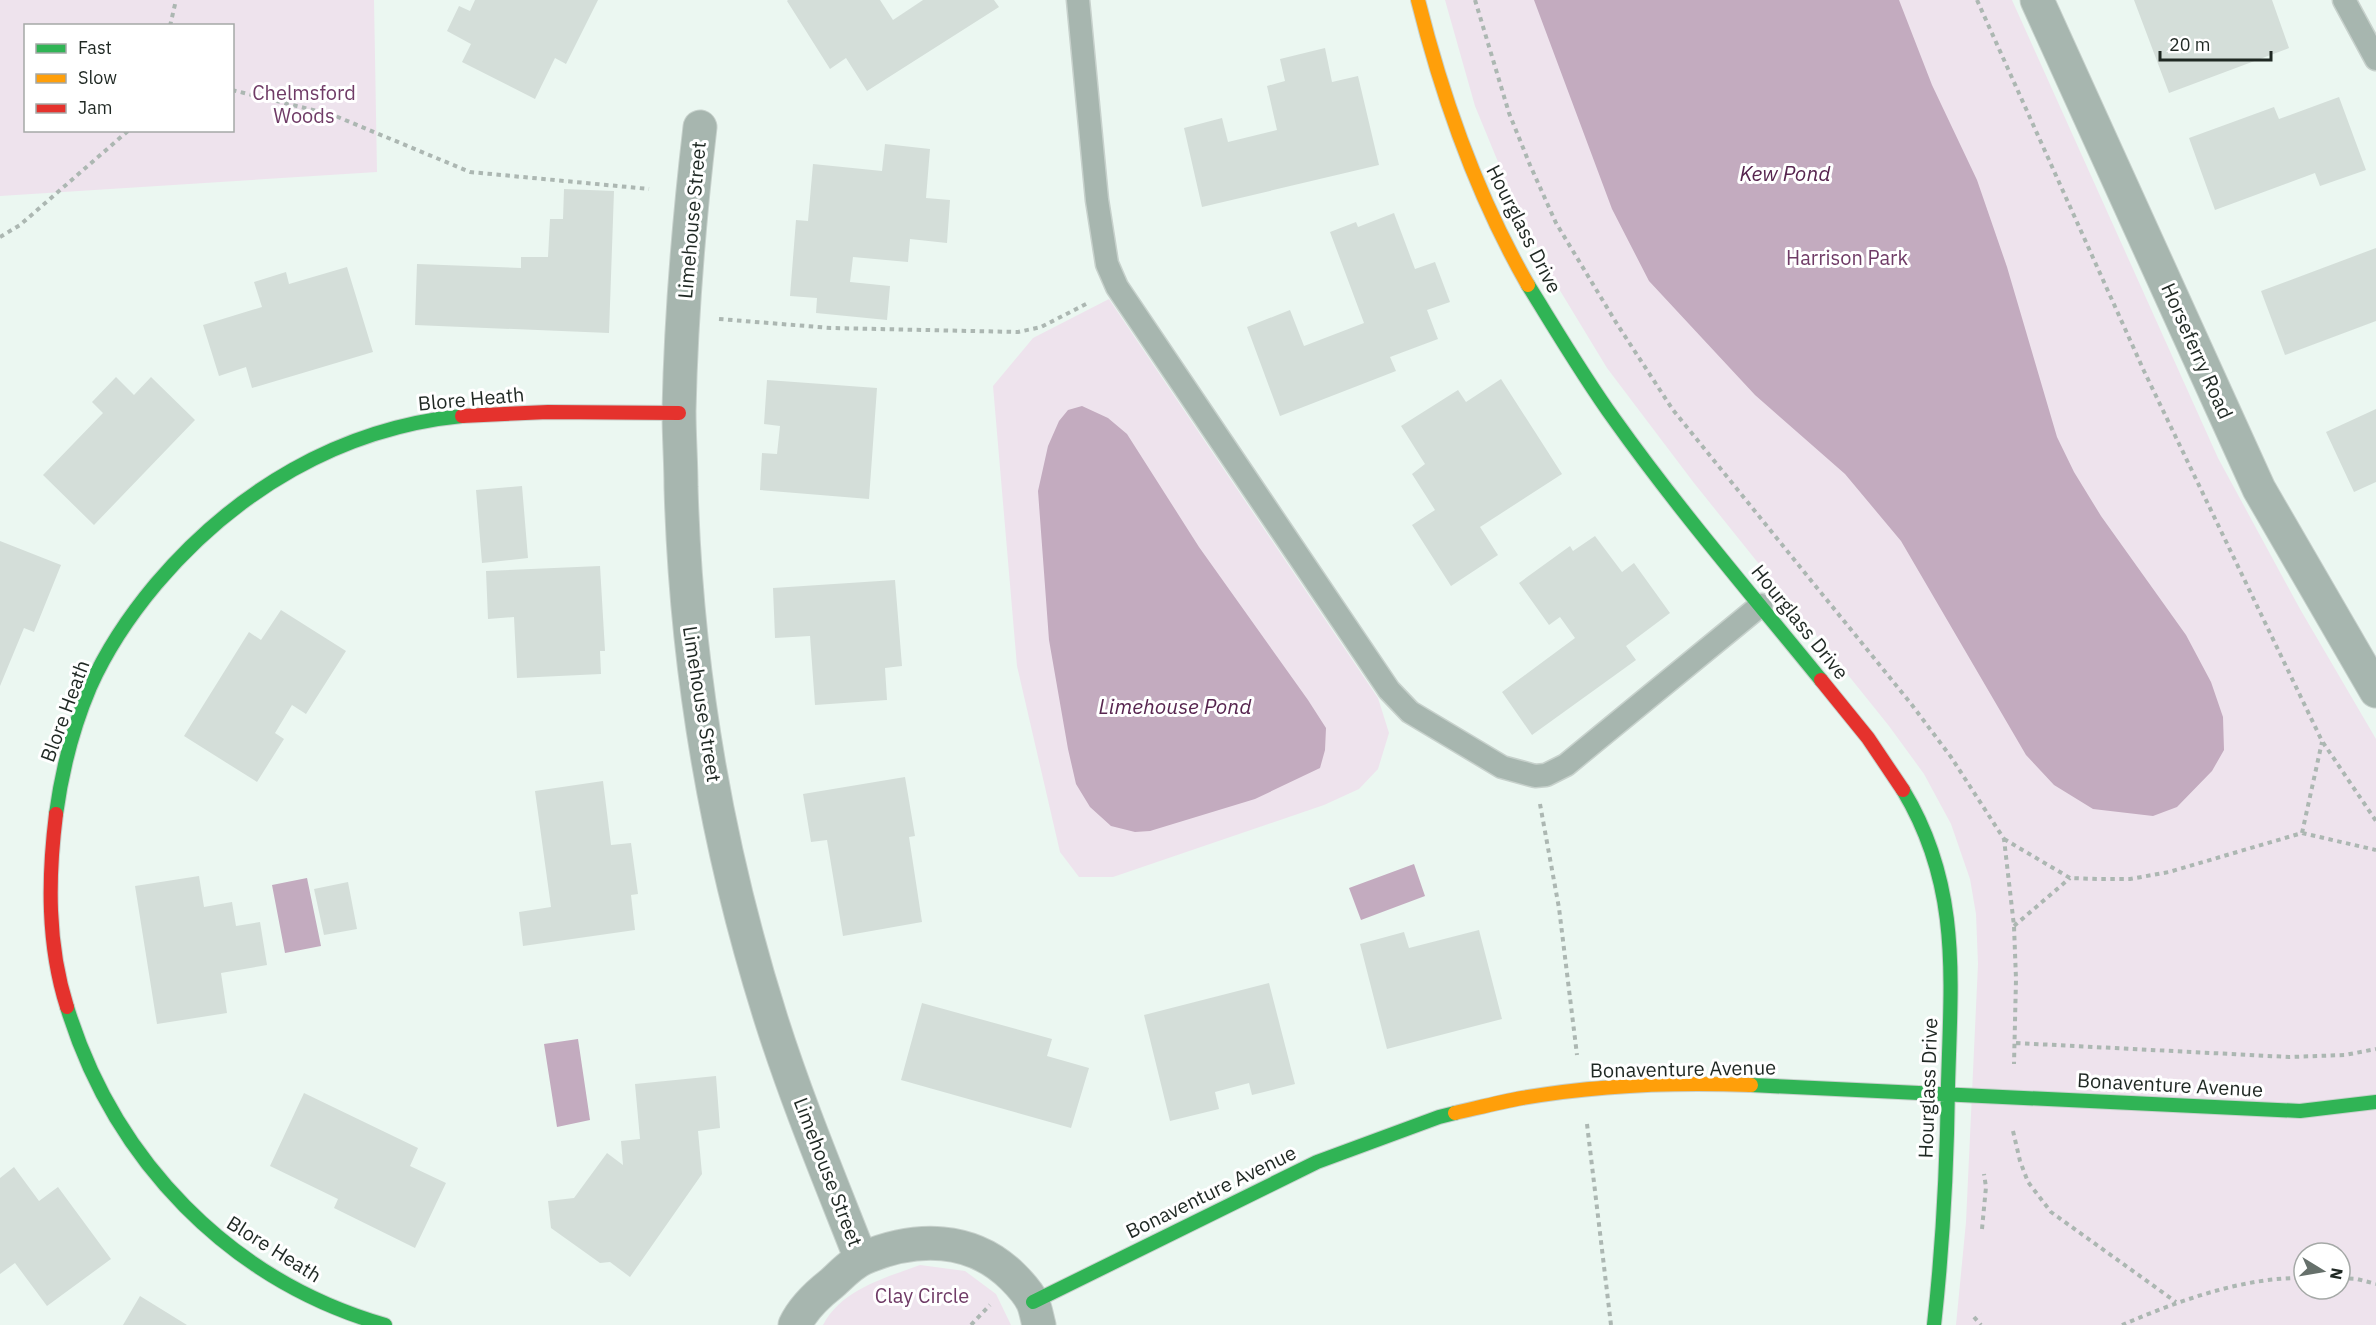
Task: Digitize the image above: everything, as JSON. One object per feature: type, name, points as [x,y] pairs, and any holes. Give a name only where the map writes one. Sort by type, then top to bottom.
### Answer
[{"type":"street","name":"Hourglass Drive","points":[[1418,0],[1460,142],[1489,210],[1565,347],[1646,463],[1868,738],[1894,774],[1919,817],[1931,845],[1939,868],[1949,917],[1952,975],[1941,1234],[1934,1325]]},
{"type":"street","name":"Horseferry Road","points":[[2037,0],[2259,489],[2376,691]]},
{"type":"street","name":"Limehouse Street","points":[[700,127],[687,256],[679,413],[682,529],[688,617],[707,749],[726,847],[748,938],[771,1019],[807,1121],[861,1259]]},
{"type":"street","name":"Blore Heath","points":[[385,1325],[310,1296],[234,1251],[205,1228],[177,1202],[146,1164],[97,1087],[82,1054],[65,999],[52,937],[52,851],[61,781],[71,742],[91,687],[110,647],[148,593],[183,553],[207,531],[262,487],[295,467],[352,441],[371,435],[413,423],[463,415],[679,413]]},
{"type":"street","name":"Bonaventure Avenue","points":[[1036,1313],[1317,1162],[1381,1136],[1438,1117],[1522,1098],[1581,1089],[1723,1084],[2300,1111],[2376,1102]]},
{"type":"street","points":[[795,1325],[816,1297],[861,1259],[890,1249],[931,1242],[981,1252],[995,1261],[1018,1282],[1036,1313]]},
{"type":"lane","points":[[1078,0],[1097,200],[1107,264],[1117,287],[1389,690],[1410,712],[1502,766],[1535,777],[1546,775],[1566,765],[1761,605]]},
{"type":"lane","points":[[2344,0],[2376,60]]},
{"type":"path","points":[[170,24],[176,0]]},
{"type":"path","points":[[1475,0],[1509,113],[1530,165],[1556,222],[1617,324],[1673,410],[1912,705],[1956,765],[2004,838],[2070,878],[2130,879],[2169,872],[2302,833],[2376,850]]},
{"type":"path","points":[[1977,0],[2144,371],[2322,741],[2376,821]]},
{"type":"path","points":[[234,90],[333,115],[470,172],[649,189]]},
{"type":"path","points":[[0,237],[21,225],[127,132]]},
{"type":"path","points":[[719,319],[831,328],[1018,332],[1041,327],[1117,287]]},
{"type":"path","points":[[2302,833],[2322,741]]},
{"type":"path","points":[[1535,777],[1559,908],[1581,1089],[1588,1125],[1611,1325]]},
{"type":"path","points":[[2004,838],[2014,926],[2016,1043],[2012,1097],[2013,1138],[2019,1161],[2028,1182],[2050,1212],[2176,1302]]},
{"type":"path","points":[[2014,926],[2070,878]]},
{"type":"path","points":[[2016,1043],[2289,1057],[2345,1055],[2376,1049]]},
{"type":"path","points":[[2122,1325],[2176,1302],[2282,1278],[2292,1278]]},
{"type":"path","points":[[2352,1279],[2376,1284]]},
{"type":"path","points":[[971,1325],[995,1300]]},
{"type":"path","points":[[1974,1317],[1981,1325]]},
{"type":"green space","name":"Chelmsford Woods","points":[[0,0],[374,0],[377,172],[0,196]]},
{"type":"green space","name":"Harrison Park","points":[[1445,0],[2012,0],[2218,458],[2300,609],[2376,739],[2376,1325],[1956,1325],[1966,1222],[1978,964],[1976,914],[1970,879],[1951,824],[1924,774],[1889,726],[1694,483],[1607,368],[1556,284],[1517,208],[1475,106]]},
{"type":"green space","points":[[1109,299],[1378,698],[1389,733],[1378,769],[1359,789],[1324,805],[1113,877],[1079,877],[1060,852],[1017,666],[993,386],[1033,338]]},
{"type":"green space","name":"Clay Circle","points":[[920,1265],[965,1271],[996,1294],[1011,1325],[823,1325],[841,1302],[853,1294],[879,1280]]},
{"type":"water","name":"Kew Pond","points":[[1534,0],[1899,0],[1932,85],[1977,180],[2007,267],[2057,437],[2074,472],[2101,516],[2186,635],[2211,682],[2223,717],[2224,750],[2212,771],[2177,807],[2153,816],[2093,809],[2054,785],[2026,755],[1901,541],[1845,474],[1755,395],[1649,281],[1612,209]]},
{"type":"water","name":"Limehouse Pond","points":[[1082,406],[1108,418],[1127,434],[1199,547],[1308,700],[1326,728],[1325,750],[1320,768],[1255,799],[1150,831],[1135,832],[1111,826],[1090,807],[1076,784],[1049,640],[1038,491],[1048,446],[1059,421],[1068,410]]},
{"type":"water","points":[[1414,864],[1425,896],[1361,920],[1349,888]]},
{"type":"water","points":[[307,878],[321,946],[285,953],[272,885]]},
{"type":"water","points":[[578,1039],[590,1120],[557,1127],[544,1044]]},
{"type":"building","points":[[475,0],[598,0],[566,64],[555,58],[535,99],[462,62],[471,44],[447,31],[459,6],[470,11]]},
{"type":"building","points":[[788,0],[880,0],[893,20],[923,0],[994,0],[999,7],[867,91],[846,58],[830,69]]},
{"type":"building","points":[[2134,0],[2272,0],[2289,48],[2169,93]]},
{"type":"building","points":[[1325,48],[1332,82],[1358,76],[1379,165],[1202,207],[1184,128],[1222,118],[1228,142],[1277,130],[1267,86],[1285,81],[1280,59]]},
{"type":"building","points":[[2339,97],[2366,170],[2320,186],[2315,173],[2215,210],[2189,138],[2274,107],[2279,119]]},
{"type":"building","points":[[885,144],[930,149],[926,198],[950,200],[947,243],[910,239],[908,262],[853,257],[850,282],[890,286],[887,320],[816,313],[817,298],[790,296],[796,220],[808,221],[813,164],[882,171]]},
{"type":"building","points":[[564,189],[614,191],[609,333],[415,325],[417,264],[521,268],[521,257],[548,257],[550,219],[563,219]]},
{"type":"building","points":[[1394,213],[1415,269],[1435,262],[1450,302],[1427,310],[1438,339],[1390,357],[1396,371],[1280,416],[1247,327],[1290,310],[1304,346],[1364,323],[1330,232],[1356,222],[1358,227]]},
{"type":"building","points":[[2376,248],[2376,321],[2285,355],[2261,291]]},
{"type":"building","points":[[347,267],[373,352],[252,388],[246,367],[219,376],[203,325],[262,307],[254,282],[286,272],[289,284]]},
{"type":"building","points":[[116,377],[134,395],[151,377],[195,420],[94,525],[43,475],[103,413],[92,402]]},
{"type":"building","points":[[1501,379],[1562,474],[1480,527],[1498,555],[1451,586],[1412,525],[1435,510],[1412,474],[1425,464],[1401,426],[1458,390],[1466,402]]},
{"type":"building","points":[[767,380],[877,388],[869,499],[760,490],[762,453],[777,454],[780,426],[764,424]]},
{"type":"building","points":[[2376,409],[2376,482],[2354,492],[2326,432]]},
{"type":"building","points":[[522,486],[528,558],[482,563],[476,490]]},
{"type":"building","points":[[1595,536],[1622,572],[1634,563],[1670,613],[1626,646],[1636,660],[1532,735],[1502,692],[1575,638],[1560,617],[1549,625],[1519,583],[1570,546],[1573,551]]},
{"type":"building","points":[[0,541],[61,565],[34,632],[24,628],[0,686]]},
{"type":"building","points":[[600,566],[605,651],[600,651],[601,674],[517,678],[514,617],[488,619],[486,571]]},
{"type":"building","points":[[895,580],[902,666],[885,668],[887,700],[815,705],[810,636],[775,638],[773,588]]},
{"type":"building","points":[[281,610],[346,651],[306,714],[292,705],[275,733],[284,739],[257,782],[184,736],[249,632],[261,640]]},
{"type":"building","points":[[905,777],[915,836],[909,837],[922,922],[843,936],[827,840],[811,842],[803,794]]},
{"type":"building","points":[[603,781],[611,845],[631,843],[638,894],[631,895],[635,930],[523,946],[519,912],[551,907],[535,791]]},
{"type":"building","points":[[199,876],[204,907],[232,902],[236,926],[260,922],[267,965],[221,973],[227,1013],[157,1024],[135,886]]},
{"type":"building","points":[[348,882],[357,929],[324,935],[314,889]]},
{"type":"building","points":[[1479,930],[1502,1019],[1387,1049],[1360,944],[1404,932],[1409,948]]},
{"type":"building","points":[[1269,983],[1295,1084],[1252,1095],[1249,1083],[1215,1092],[1219,1109],[1170,1121],[1144,1015]]},
{"type":"building","points":[[922,1003],[1052,1039],[1047,1056],[1089,1068],[1071,1128],[901,1080]]},
{"type":"building","points":[[716,1076],[720,1128],[698,1131],[702,1174],[630,1277],[610,1262],[600,1263],[551,1228],[548,1201],[574,1198],[607,1153],[623,1165],[621,1141],[640,1139],[635,1084]]},
{"type":"building","points":[[304,1093],[418,1148],[410,1166],[446,1183],[415,1248],[334,1208],[338,1199],[270,1166]]},
{"type":"building","points":[[14,1167],[39,1201],[58,1187],[111,1259],[47,1306],[15,1263],[0,1274],[0,1178]]},
{"type":"building","points":[[140,1296],[187,1325],[123,1325]]},
{"type":"traffic: fast","points":[[1528,285],[1591,386],[1638,453],[1821,680]]},
{"type":"traffic: fast","points":[[56,814],[61,781],[73,733],[90,687],[111,646],[137,608],[187,551],[220,520],[255,493],[332,450],[374,434],[417,423],[462,416]]},
{"type":"traffic: fast","points":[[1903,790],[1922,826],[1935,862],[1944,897],[1948,933],[1950,1007],[1947,1145],[1934,1325]]},
{"type":"traffic: fast","points":[[67,1007],[88,1063],[115,1115],[147,1163],[185,1206],[228,1245],[276,1278],[328,1305],[385,1325]]},
{"type":"traffic: fast","points":[[1751,1085],[2300,1111],[2376,1102]]},
{"type":"traffic: fast","points":[[1033,1302],[1317,1162],[1455,1113]]},
{"type":"traffic: slow","points":[[1418,0],[1450,111],[1463,147],[1493,217],[1528,285]]},
{"type":"traffic: slow","points":[[1455,1113],[1522,1098],[1608,1087],[1665,1084],[1751,1085]]},
{"type":"traffic: jam","points":[[462,416],[548,412],[679,413]]},
{"type":"traffic: jam","points":[[1821,680],[1868,738],[1903,790]]},
{"type":"traffic: jam","points":[[56,814],[51,911],[56,959],[67,1007]]}]
